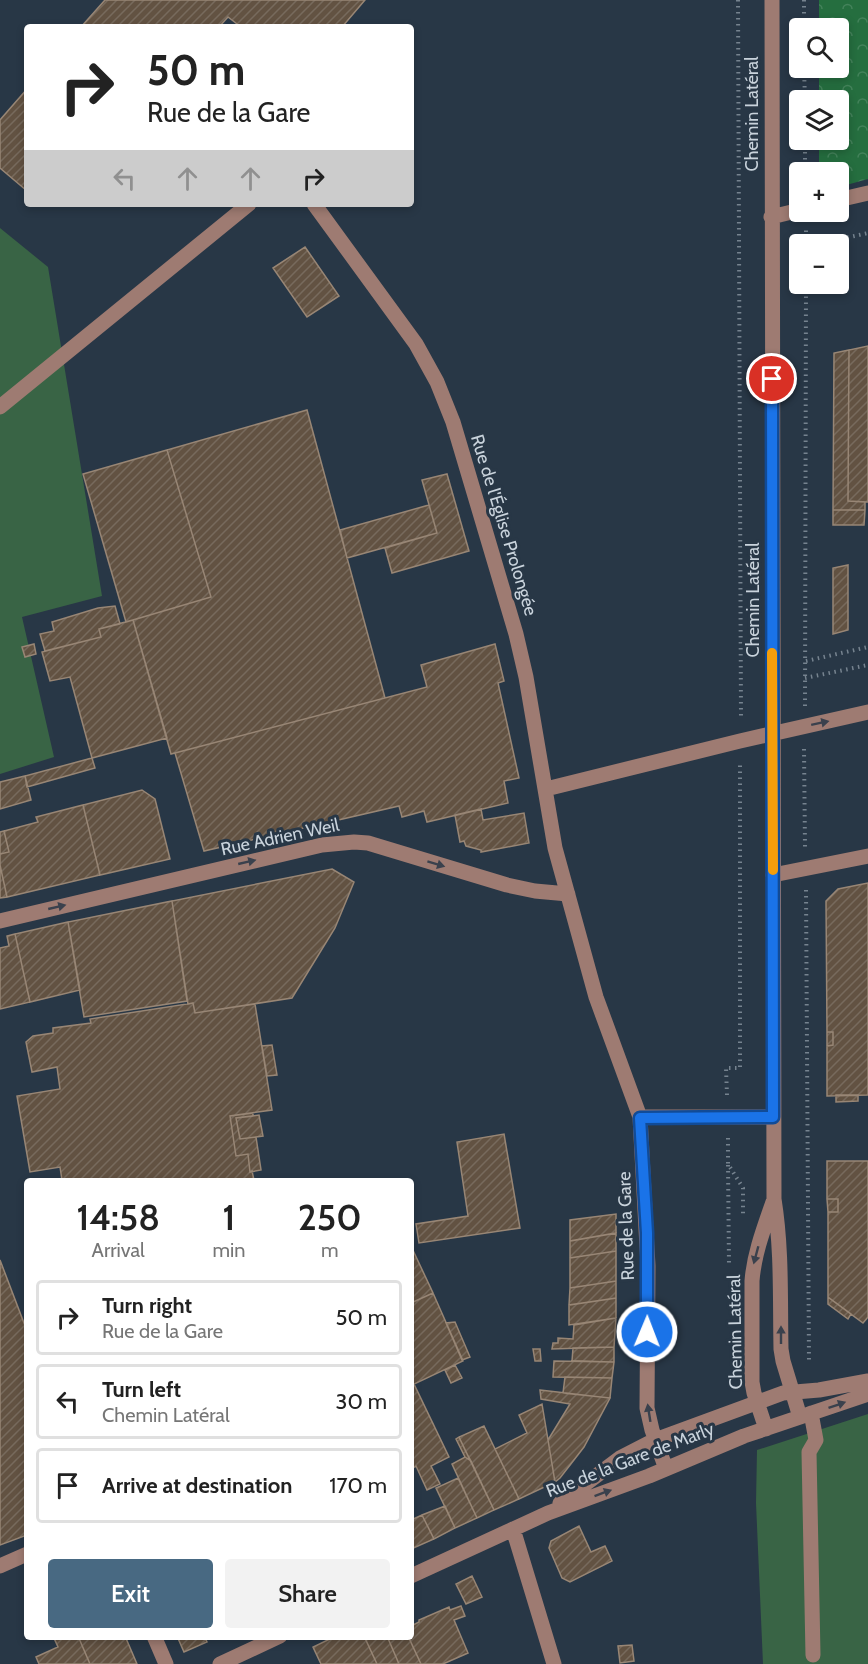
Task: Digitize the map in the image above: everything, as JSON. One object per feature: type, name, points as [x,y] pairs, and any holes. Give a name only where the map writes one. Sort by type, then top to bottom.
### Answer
[{"type":"street","name":"Chemin Latéral","points":[[771,0],[774,1199],[781,1259],[783,1361],[792,1392],[806,1415],[816,1440],[809,1452],[813,1655]]},
{"type":"street","points":[[849,197],[868,193]]},
{"type":"street","points":[[0,407],[245,207]]},
{"type":"street","name":"Rue de l'Église Prolongée","points":[[316,207],[416,344],[453,422],[522,656],[555,848],[568,894]]},
{"type":"street","points":[[771,217],[789,213]]},
{"type":"street","points":[[546,789],[772,733],[868,712]]},
{"type":"street","name":"Rue Adrien Weil","points":[[0,921],[338,842],[368,843],[500,884],[535,891],[568,894]]},
{"type":"street","points":[[773,875],[868,856]]},
{"type":"street","name":"Rue de la Gare","points":[[568,894],[596,997],[640,1118],[648,1266],[648,1415],[666,1469]]},
{"type":"street","points":[[640,1118],[773,1117]]},
{"type":"street","name":"Chemin Latéral","points":[[766,1429],[756,1402],[752,1382],[752,1281],[756,1252],[774,1199]]},
{"type":"street","points":[[548,1512],[612,1462],[656,1440],[774,1396],[868,1381]]},
{"type":"street","name":"Rue de la Gare de Marly","points":[[414,1575],[548,1512],[666,1469],[766,1429],[868,1394]]},
{"type":"street","points":[[513,1529],[554,1664]]},
{"type":"street","points":[[0,1566],[24,1555]]},
{"type":"street","points":[[156,1640],[166,1664]]},
{"type":"street","points":[[220,1664],[271,1640]]},
{"type":"path","points":[[738,0],[740,741]]},
{"type":"path","points":[[804,0],[804,18]]},
{"type":"path","points":[[849,237],[868,233]]},
{"type":"path","points":[[806,294],[804,726],[809,1368]]},
{"type":"path","points":[[806,661],[868,647]]},
{"type":"path","points":[[806,678],[868,664]]},
{"type":"path","points":[[729,1271],[726,1068],[740,1068],[740,788]]},
{"type":"path","points":[[728,1164],[743,1188],[743,1220]]},
{"type":"green space","points":[[819,0],[868,0],[868,179],[849,184],[849,162],[819,162],[819,150],[849,150],[849,90],[819,90],[819,78],[849,78],[849,18],[819,18]]},
{"type":"green space","points":[[0,228],[48,267],[102,596],[22,617],[54,757],[0,774]]},
{"type":"green space","points":[[868,1414],[868,1664],[763,1664],[756,1503],[757,1450]]},
{"type":"building","points":[[105,0],[365,0],[345,24],[237,24],[228,17],[222,24],[84,24]]},
{"type":"building","points":[[24,92],[24,188],[0,168],[0,120]]},
{"type":"building","points":[[305,247],[339,296],[307,317],[273,268]]},
{"type":"building","points":[[868,346],[868,502],[848,501],[849,350]]},
{"type":"building","points":[[849,350],[848,501],[865,502],[865,510],[833,510],[834,353]]},
{"type":"building","points":[[307,410],[385,698],[171,754],[133,620],[211,597],[167,450]]},
{"type":"building","points":[[167,450],[211,597],[126,622],[83,474]]},
{"type":"building","points":[[447,474],[469,551],[392,573],[385,548],[437,533],[422,480]]},
{"type":"building","points":[[429,505],[437,533],[347,558],[340,530]]},
{"type":"building","points":[[833,510],[865,510],[864,525],[833,525]]},
{"type":"building","points":[[848,565],[848,630],[833,634],[833,568]]},
{"type":"building","points":[[115,606],[120,624],[99,629],[101,637],[45,651],[40,634],[54,631],[52,622],[98,608]]},
{"type":"building","points":[[133,620],[167,738],[92,758],[70,677],[50,681],[42,652],[101,637],[99,629]]},
{"type":"building","points":[[34,644],[36,654],[25,657],[22,647]]},
{"type":"building","points":[[495,644],[504,681],[498,683],[519,778],[504,781],[508,803],[427,822],[424,811],[402,817],[399,806],[204,851],[175,753],[427,687],[421,665]]},
{"type":"building","points":[[92,758],[95,768],[27,787],[25,776]]},
{"type":"building","points":[[25,776],[31,800],[0,809],[0,782]]},
{"type":"building","points":[[142,790],[155,799],[170,859],[100,875],[83,805]]},
{"type":"building","points":[[83,805],[100,875],[7,897],[0,865],[0,854],[9,852],[4,831],[38,822],[36,817]]},
{"type":"building","points":[[481,809],[483,820],[524,813],[529,843],[481,852],[481,850],[466,846],[464,841],[460,842],[455,815]]},
{"type":"building","points":[[4,831],[9,852],[0,854],[0,832]]},
{"type":"building","points":[[0,865],[7,897],[0,898]]},
{"type":"building","points":[[332,869],[354,882],[335,928],[292,998],[195,1013],[193,1003],[188,1004],[172,901]]},
{"type":"building","points":[[868,883],[868,1095],[827,1096],[827,1046],[833,1045],[833,1032],[827,1032],[826,901],[838,889]]},
{"type":"building","points":[[172,901],[187,1001],[84,1017],[68,922]]},
{"type":"building","points":[[68,922],[80,990],[30,1002],[15,934]]},
{"type":"building","points":[[15,934],[30,1002],[0,1009],[0,948],[9,946],[7,936]]},
{"type":"building","points":[[193,1003],[195,1013],[255,1004],[272,1110],[230,1116],[236,1156],[248,1154],[250,1172],[252,1171],[254,1178],[62,1178],[60,1167],[30,1172],[17,1096],[60,1089],[57,1067],[32,1072],[26,1042],[33,1036],[53,1033],[53,1028],[91,1023],[90,1019]]},
{"type":"building","points":[[827,1032],[833,1032],[833,1045],[827,1046]]},
{"type":"building","points":[[272,1045],[277,1075],[267,1076],[262,1046]]},
{"type":"building","points":[[836,1095],[858,1095],[858,1101],[836,1102]]},
{"type":"building","points":[[253,1113],[253,1116],[236,1118],[240,1139],[256,1137],[261,1170],[250,1172],[248,1154],[236,1156],[230,1116]]},
{"type":"building","points":[[259,1115],[263,1136],[240,1139],[236,1118]]},
{"type":"building","points":[[504,1134],[520,1228],[419,1243],[416,1224],[468,1216],[457,1142]]},
{"type":"building","points":[[827,1161],[868,1161],[868,1317],[863,1323],[828,1297],[828,1212],[838,1212],[838,1199],[827,1199]]},
{"type":"building","points":[[827,1199],[838,1199],[838,1212],[828,1212]]},
{"type":"building","points":[[616,1214],[616,1233],[570,1241],[570,1220]]},
{"type":"building","points":[[616,1233],[616,1251],[570,1258],[570,1241]]},
{"type":"building","points":[[616,1251],[616,1281],[570,1288],[570,1258]]},
{"type":"building","points":[[414,1252],[433,1293],[414,1302]]},
{"type":"building","points":[[0,1260],[24,1323],[24,1536],[0,1545]]},
{"type":"building","points":[[616,1281],[616,1298],[569,1305],[570,1288]]},
{"type":"building","points":[[433,1293],[463,1361],[414,1384],[414,1302]]},
{"type":"building","points":[[828,1297],[851,1314],[848,1319],[828,1304]]},
{"type":"building","points":[[616,1298],[616,1318],[569,1325],[569,1305]]},
{"type":"building","points":[[616,1318],[614,1347],[552,1349],[553,1343],[558,1343],[558,1338],[573,1339],[574,1325]]},
{"type":"building","points":[[455,1322],[470,1357],[462,1360],[446,1323]]},
{"type":"building","points":[[614,1347],[614,1362],[572,1361],[573,1348]]},
{"type":"building","points":[[533,1349],[540,1349],[541,1361],[535,1361]]},
{"type":"building","points":[[554,1361],[614,1362],[612,1378],[553,1377]]},
{"type":"building","points":[[455,1365],[462,1378],[451,1383],[445,1370]]},
{"type":"building","points":[[565,1377],[612,1378],[610,1398],[563,1393]]},
{"type":"building","points":[[414,1384],[449,1457],[431,1466],[440,1484],[427,1490],[416,1466],[414,1467]]},
{"type":"building","points":[[540,1390],[610,1398],[584,1447],[555,1482],[548,1440],[570,1404],[541,1399]]},
{"type":"building","points":[[542,1404],[555,1482],[519,1499],[495,1449],[527,1433],[519,1415]]},
{"type":"building","points":[[484,1426],[519,1499],[494,1510],[459,1437]]},
{"type":"building","points":[[459,1437],[471,1461],[465,1457],[456,1439]]},
{"type":"building","points":[[465,1457],[471,1461],[494,1510],[477,1518],[452,1464]]},
{"type":"building","points":[[458,1478],[477,1518],[455,1528],[436,1488]]},
{"type":"building","points":[[445,1506],[455,1528],[434,1539],[422,1515]]},
{"type":"building","points":[[422,1515],[434,1539],[414,1548],[414,1519]]},
{"type":"building","points":[[579,1526],[591,1552],[605,1546],[612,1561],[570,1582],[562,1578],[549,1548],[551,1541]]},
{"type":"building","points":[[472,1576],[482,1597],[466,1604],[456,1584]]},
{"type":"building","points":[[461,1606],[465,1616],[454,1620],[468,1653],[443,1664],[421,1664],[410,1640],[414,1640],[414,1624],[449,1607],[450,1610]]},
{"type":"building","points":[[55,1640],[80,1640],[90,1664],[39,1664],[36,1657],[58,1647]]},
{"type":"building","points":[[80,1640],[127,1640],[137,1664],[90,1664]]},
{"type":"building","points":[[179,1640],[206,1640],[207,1642],[184,1652]]},
{"type":"building","points":[[328,1640],[366,1640],[377,1664],[321,1664],[313,1647]]},
{"type":"building","points":[[366,1640],[389,1640],[399,1664],[377,1664]]},
{"type":"building","points":[[389,1640],[410,1640],[421,1664],[399,1664]]},
{"type":"building","points":[[632,1645],[634,1661],[620,1663],[618,1646]]},
{"type":"slow traffic","points":[[772,653],[773,870]]},
{"type":"route","points":[[647,1332],[647,1233],[640,1118],[773,1117],[772,379]]}]
